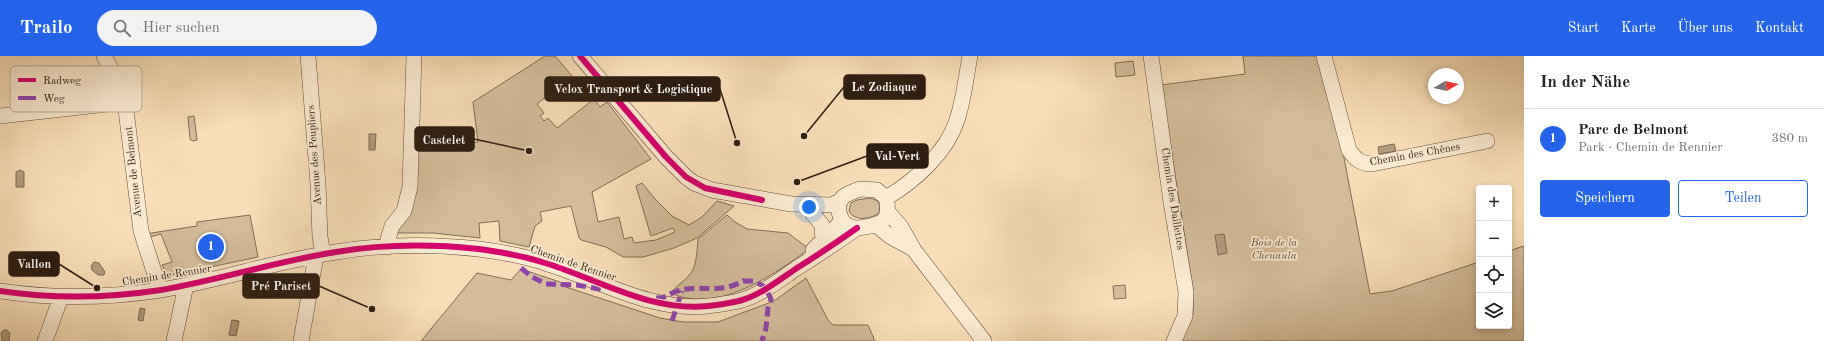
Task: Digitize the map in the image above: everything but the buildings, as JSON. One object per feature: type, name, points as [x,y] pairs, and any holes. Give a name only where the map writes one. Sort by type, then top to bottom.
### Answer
[{"type":"street","name":"Avenue de Belmont","points":[[104,56],[109,66]]},
{"type":"street","name":"Avenue des Peupliers","points":[[301,341],[319,255],[320,236],[318,184],[308,56]]},
{"type":"street","points":[[388,247],[388,239],[392,226],[404,211],[410,187],[414,56]]},
{"type":"street","points":[[580,56],[666,156],[686,178],[694,183],[712,190],[791,204],[826,205],[841,212],[850,226],[857,228],[876,225],[883,221],[887,205],[902,188],[928,164],[949,137],[957,120],[970,56]]},
{"type":"street","name":"Chemin des Daillettes","points":[[1151,56],[1171,202],[1186,292],[1185,316],[1174,341]]},
{"type":"street","name":"Chemin des Chênes","points":[[1324,56],[1349,150],[1359,161],[1364,164],[1372,164],[1487,142]]},
{"type":"street","points":[[0,116],[36,112]]},
{"type":"street","name":"Avenue de Belmont","points":[[126,112],[141,231],[160,290]]},
{"type":"street","points":[[841,212],[848,194],[860,189],[877,190],[914,250],[984,341]]},
{"type":"street","points":[[791,204],[813,214],[822,225],[823,240]]},
{"type":"street","points":[[813,214],[841,212]]},
{"type":"street","name":"Chemin de Rennier","points":[[799,268],[823,240],[841,212]]},
{"type":"street","points":[[876,225],[891,237],[914,250]]},
{"type":"street","name":"Chemin de Rennier","points":[[0,291],[61,297],[121,294],[160,290],[319,255],[362,248],[420,245],[478,249],[515,255],[543,262],[640,298],[683,307],[707,306],[740,300],[767,288],[857,228]]},
{"type":"street","points":[[174,341],[186,285]]},
{"type":"street","points":[[45,341],[61,297]]},
{"type":"green space","points":[[545,56],[555,56],[572,76],[537,104],[544,113],[540,116],[544,121],[548,118],[557,128],[594,99],[600,107],[607,102],[651,159],[592,192],[598,222],[619,217],[624,239],[632,237],[634,243],[656,240],[675,232],[673,228],[651,236],[636,186],[642,183],[672,216],[689,225],[702,217],[717,201],[734,206],[697,238],[674,248],[643,257],[623,257],[606,247],[581,240],[579,238],[571,206],[540,212],[542,221],[535,226],[529,247],[500,241],[499,221],[479,223],[480,238],[433,233],[398,233],[416,148],[478,142],[473,102]]},
{"type":"green space","name":"Bois de la Chenaula","points":[[1243,56],[1320,56],[1340,137],[1370,294],[1392,291],[1476,263],[1476,329],[1512,329],[1512,250],[1524,246],[1524,341],[1181,341],[1193,314],[1193,289],[1161,85],[1245,74]]},
{"type":"green space","points":[[1133,61],[1135,75],[1116,77],[1115,63]]},
{"type":"green space","points":[[194,116],[197,140],[192,141],[190,139],[188,117]]},
{"type":"green space","points":[[870,198],[878,201],[880,206],[879,213],[867,218],[855,217],[851,214],[849,211],[851,203],[857,200]]},
{"type":"green space","points":[[250,215],[258,257],[168,276],[162,265],[172,262],[161,234],[146,238],[145,234],[197,226],[197,222]]},
{"type":"green space","points":[[727,215],[747,229],[788,233],[809,249],[762,280],[725,296],[707,299],[688,298],[671,293],[689,276],[693,269],[698,239]]},
{"type":"green space","points":[[521,269],[563,283],[560,285],[660,318],[683,322],[718,322],[774,301],[806,278],[828,320],[833,325],[868,325],[875,341],[421,341],[477,273],[511,280]]},
{"type":"green space","points":[[1125,285],[1126,298],[1114,299],[1113,286]]},
{"type":"shaded area","points":[[369,134],[376,134],[375,150],[369,150]]},
{"type":"shaded area","points":[[1394,144],[1396,151],[1379,154],[1378,147]]},
{"type":"shaded area","points":[[20,170],[24,172],[24,187],[16,187],[16,172]]},
{"type":"shaded area","points":[[1224,234],[1227,253],[1218,255],[1215,235]]},
{"type":"shaded area","points":[[94,262],[99,263],[105,272],[104,275],[98,275],[92,270],[91,266]]},
{"type":"shaded area","points":[[140,308],[145,309],[143,321],[138,320]]},
{"type":"shaded area","points":[[232,320],[239,321],[236,336],[229,335]]},
{"type":"shaded area","points":[[4,330],[7,330],[10,333],[9,341],[2,341],[1,333]]},
{"type":"marked path","points":[[521,268],[532,277],[546,284],[577,285],[605,290]]},
{"type":"marked path","points":[[656,298],[664,297],[686,289],[728,287],[744,280]]},
{"type":"marked path","points":[[743,281],[754,281],[765,287],[771,299],[762,341]]},
{"type":"marked path","points":[[672,321],[682,291]]},
{"type":"cycle path","points":[[580,56],[666,157],[686,177],[705,188],[762,200]]},
{"type":"cycle path","points":[[0,291],[20,294],[60,296],[101,296],[141,293],[183,286],[292,260],[354,249],[390,246],[443,246],[512,254],[565,270],[645,299],[687,307],[708,306],[739,301],[755,295],[770,287],[857,228]]},
{"type":"place","name":"Le Zodiaque","points":[[804,136]]},
{"type":"place","name":"Velox Transport & Logistique","points":[[737,143]]},
{"type":"place","name":"Castelet","points":[[529,151]]},
{"type":"place","name":"Val-Vert","points":[[797,182]]},
{"type":"place","name":"Parc de Belmont","points":[[211,247]]},
{"type":"place","name":"Vallon","points":[[97,288]]},
{"type":"place","name":"Pré Pariset","points":[[372,309]]}]
